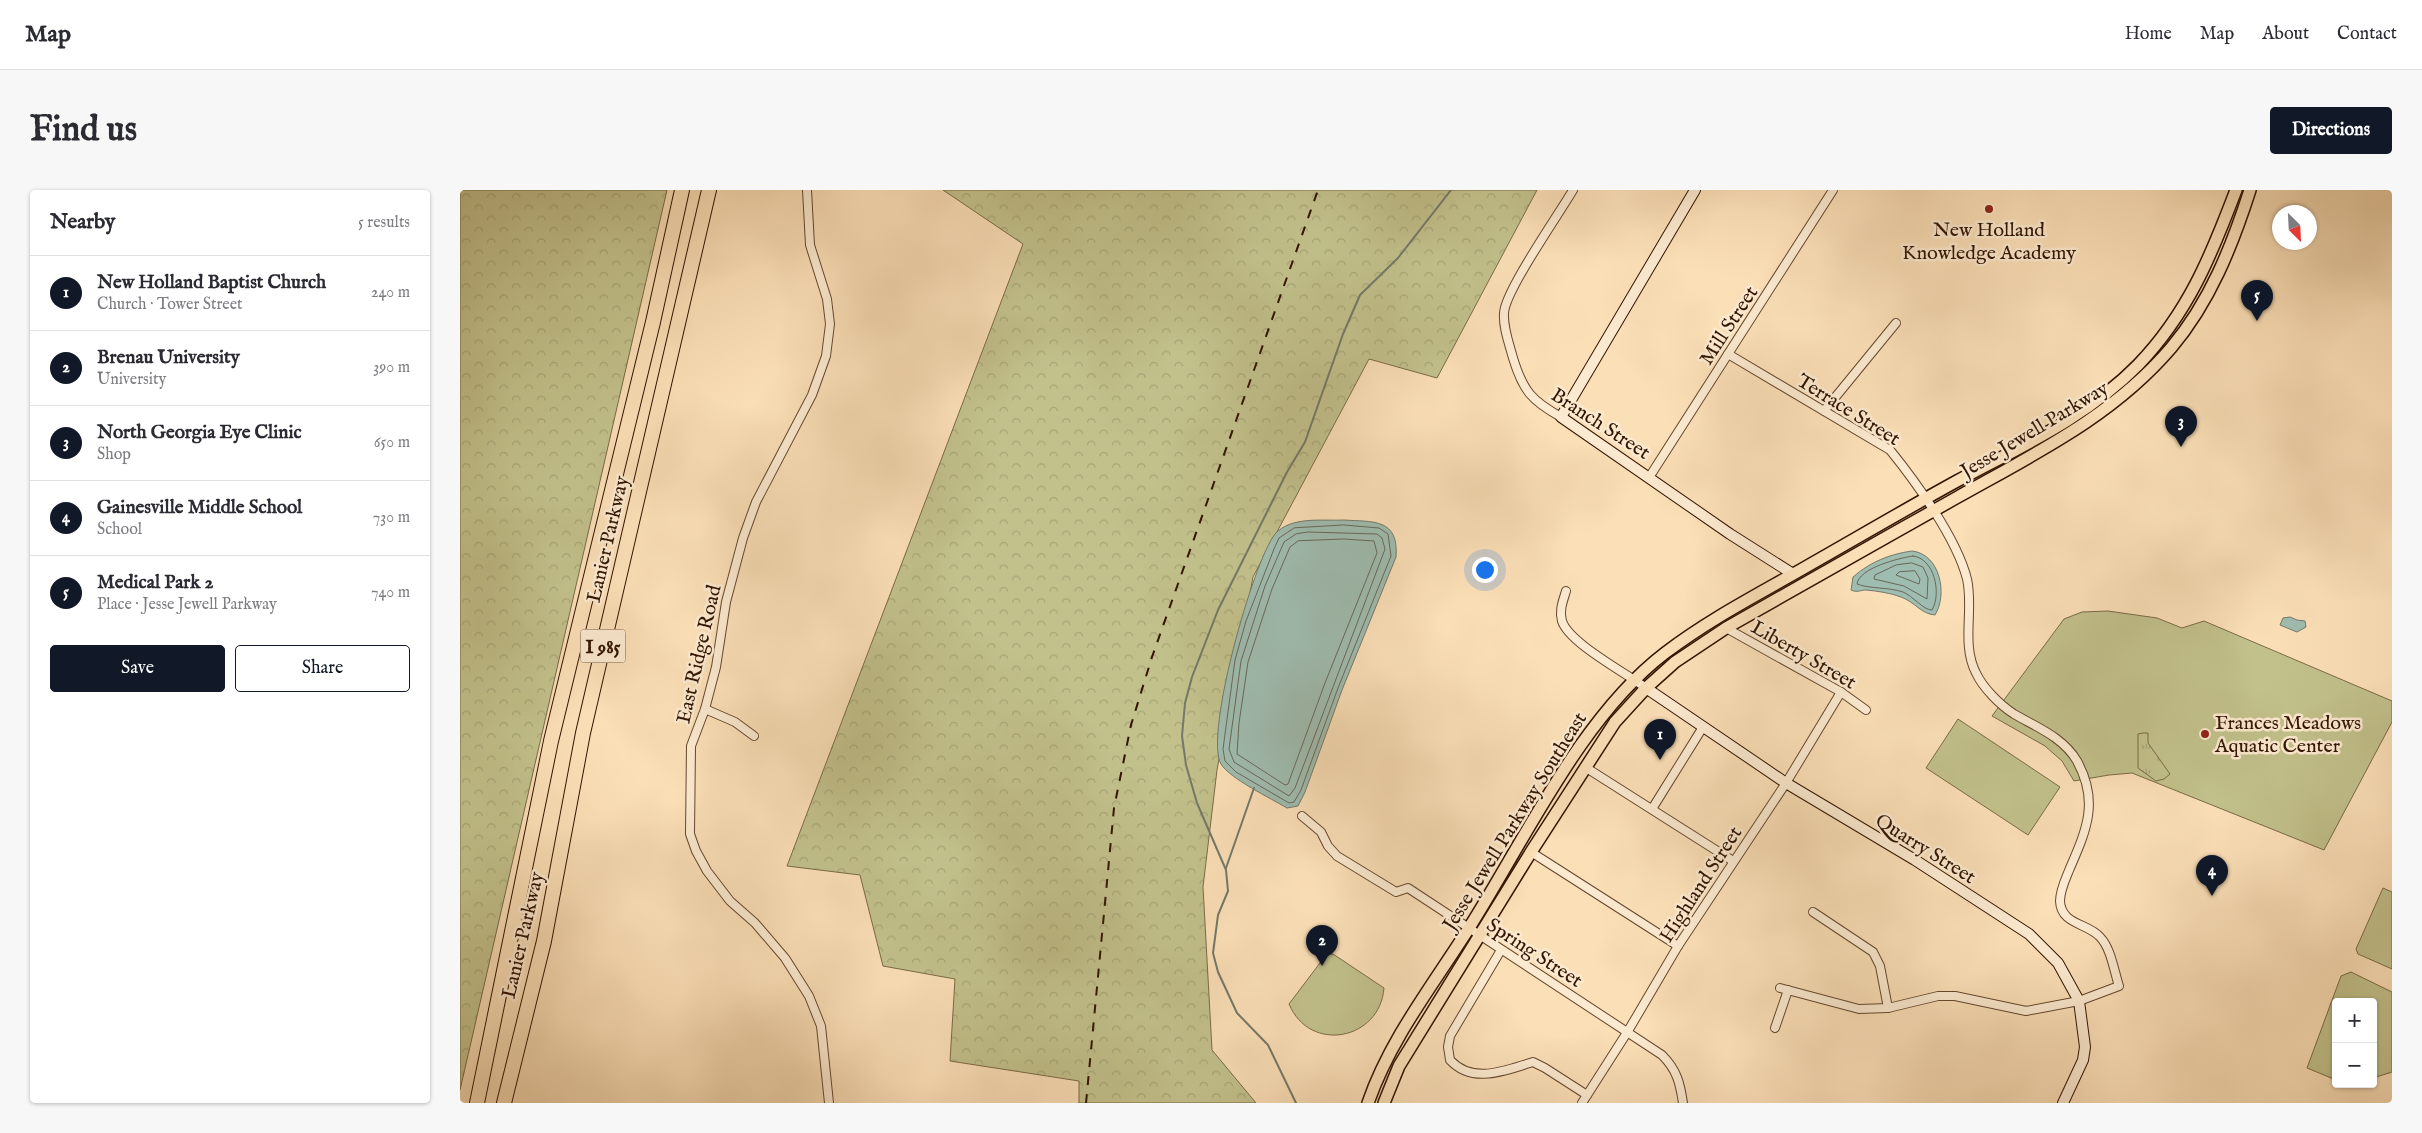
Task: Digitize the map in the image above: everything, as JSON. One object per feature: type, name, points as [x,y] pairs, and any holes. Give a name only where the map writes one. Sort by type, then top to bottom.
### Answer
[{"type":"highway","name":"Lanier Parkway","points":[[476,1103],[551,740],[653,322],[682,190]]},
{"type":"highway","name":"Lanier Parkway","points":[[504,1103],[544,941],[583,733],[709,190]]},
{"type":"main road","name":"Jesse Jewell Parkway","points":[[1925,499],[2078,414],[2137,365],[2163,335],[2184,306],[2206,267],[2236,190]]},
{"type":"main road","name":"Jesse Jewell Parkway","points":[[1933,511],[2090,420],[2122,398],[2150,371],[2172,347],[2208,292],[2233,243],[2250,190]]},
{"type":"main road","name":"Jesse Jewell Parkway Southeast","points":[[1368,1103],[1384,1064],[1420,1002],[1469,928],[1567,768],[1602,717],[1635,680],[1662,656],[1710,620],[1925,499]]},
{"type":"main road","name":"Jesse Jewell Parkway Southeast","points":[[1384,1103],[1399,1066],[1531,852],[1615,722],[1646,688],[1676,662],[1726,628],[1933,511]]},
{"type":"street","name":"East Ridge Road","points":[[807,190],[810,245],[827,299],[830,324],[826,356],[812,395],[756,502],[743,538],[726,602],[716,667],[705,709],[691,746],[690,834],[696,851],[707,871],[730,902],[755,923],[785,958],[809,996],[821,1026],[829,1103]]},
{"type":"street","name":"Branch Street","points":[[1573,190],[1525,268],[1506,303],[1504,312],[1505,331],[1517,370],[1530,396],[1650,476],[1730,534],[1793,574]]},
{"type":"street","points":[[1562,418],[1695,190]]},
{"type":"street","name":"Mill Street","points":[[1650,476],[1833,190]]},
{"type":"street","points":[[1824,411],[1896,323]]},
{"type":"street","name":"Terrace Street","points":[[1728,354],[1890,450],[1933,511],[1957,552],[1967,580],[1968,642],[1975,672],[1995,698],[2013,713],[2046,731],[2065,746],[2076,759],[2088,789],[2090,812],[2085,833],[2062,888],[2060,902],[2065,914],[2072,922],[2100,936],[2108,950],[2119,986],[2079,1001]]},
{"type":"street","points":[[1566,591],[1561,609],[1562,622],[1570,636],[1646,688]]},
{"type":"street","name":"Liberty Street","points":[[1726,628],[1842,692],[1866,710]]},
{"type":"street","name":"Quarry Street","points":[[1646,688],[1786,783],[1915,860],[2029,934],[2058,963],[2079,1001],[2085,1047],[2083,1060],[2063,1102]]},
{"type":"street","name":"Highland Street","points":[[1582,1103],[1628,1032],[1678,946],[1786,783],[1842,692]]},
{"type":"street","points":[[705,709],[735,722],[754,736]]},
{"type":"street","points":[[1652,809],[1703,727]]},
{"type":"street","points":[[1585,767],[1733,861]]},
{"type":"street","name":"Spring Street","points":[[1302,816],[1321,832],[1337,856],[1396,892],[1408,888],[1463,922],[1479,936],[1662,1055],[1673,1066],[1680,1080],[1683,1103]]},
{"type":"street","points":[[1531,852],[1678,946]]},
{"type":"street","points":[[1813,912],[1873,952],[1880,966],[1888,1008]]},
{"type":"street","points":[[1501,950],[1450,1036],[1448,1047],[1450,1060],[1462,1069],[1482,1074],[1494,1074],[1533,1062],[1587,1095]]},
{"type":"street","points":[[1780,988],[1859,1009],[1888,1008],[1938,996],[1970,998],[2026,1011],[2079,1001]]},
{"type":"street","points":[[1774,1028],[1788,990]]},
{"type":"green space","points":[[460,190],[667,190],[460,1090]]},
{"type":"green space","points":[[943,190],[1537,190],[1437,378],[1369,359],[1253,577],[1217,770],[1203,887],[1212,1050],[1256,1103],[1079,1103],[1079,1081],[950,1061],[955,979],[883,966],[860,875],[787,866],[1023,244]]},
{"type":"green space","name":"Frances Meadows Aquatic Center","points":[[2108,611],[2157,618],[2182,628],[2204,621],[2392,701],[2392,722],[2324,850],[2132,773],[2074,781],[2062,761],[2045,746],[1992,716],[2064,619],[2082,612]]},
{"type":"green space","points":[[1958,719],[2060,787],[2028,835],[1926,768]]},
{"type":"green space","points":[[2148,733],[2148,743],[2170,774],[2164,779],[2156,781],[2138,768],[2138,734]]},
{"type":"green space","points":[[2383,888],[2392,892],[2392,969],[2358,954],[2356,949]]},
{"type":"green space","points":[[1333,954],[1384,988],[1380,1006],[1370,1019],[1358,1029],[1343,1034],[1327,1035],[1312,1030],[1299,1020],[1289,1004],[1326,955]]},
{"type":"green space","points":[[2351,972],[2392,992],[2392,1072],[2377,1077],[2377,998],[2333,998],[2341,976]]},
{"type":"green space","points":[[2332,1000],[2332,1078],[2307,1068]]},
{"type":"water","points":[[1344,520],[1374,522],[1389,529],[1396,544],[1396,557],[1342,690],[1305,792],[1298,806],[1287,808],[1241,782],[1221,764],[1218,747],[1219,720],[1225,686],[1244,611],[1255,578],[1275,534],[1289,524],[1298,522]]},
{"type":"water","points":[[1912,551],[1922,554],[1929,559],[1939,576],[1941,597],[1935,615],[1926,612],[1906,599],[1888,593],[1851,590],[1853,577],[1866,567],[1896,554]]},
{"type":"water","points":[[2290,617],[2305,621],[2306,627],[2297,632],[2280,625],[2283,618]]},
{"type":"waterway","points":[[1296,1103],[1268,1045],[1237,1013],[1218,972],[1213,953],[1218,915],[1228,891],[1226,870],[1197,803],[1186,765],[1182,736],[1185,703],[1192,677],[1218,610],[1287,472],[1305,442],[1343,334],[1360,295],[1398,258],[1451,190]]},
{"type":"waterway","points":[[1226,868],[1254,788]]},
{"type":"railway","points":[[1086,1103],[1114,808],[1131,725],[1152,657],[1318,190]]},
{"type":"place","name":"New Holland Knowledge Academy","points":[[1989,209]]},
{"type":"place","name":"Medical Park 2","points":[[2257,321]]},
{"type":"place","name":"North Georgia Eye Clinic","points":[[2181,447]]},
{"type":"place","name":"Frances Meadows Aquatic Center","points":[[2205,734]]},
{"type":"place","name":"New Holland Baptist Church","points":[[1660,760]]},
{"type":"place","name":"Gainesville Middle School","points":[[2212,896]]},
{"type":"place","name":"Brenau University","points":[[1322,966]]}]
